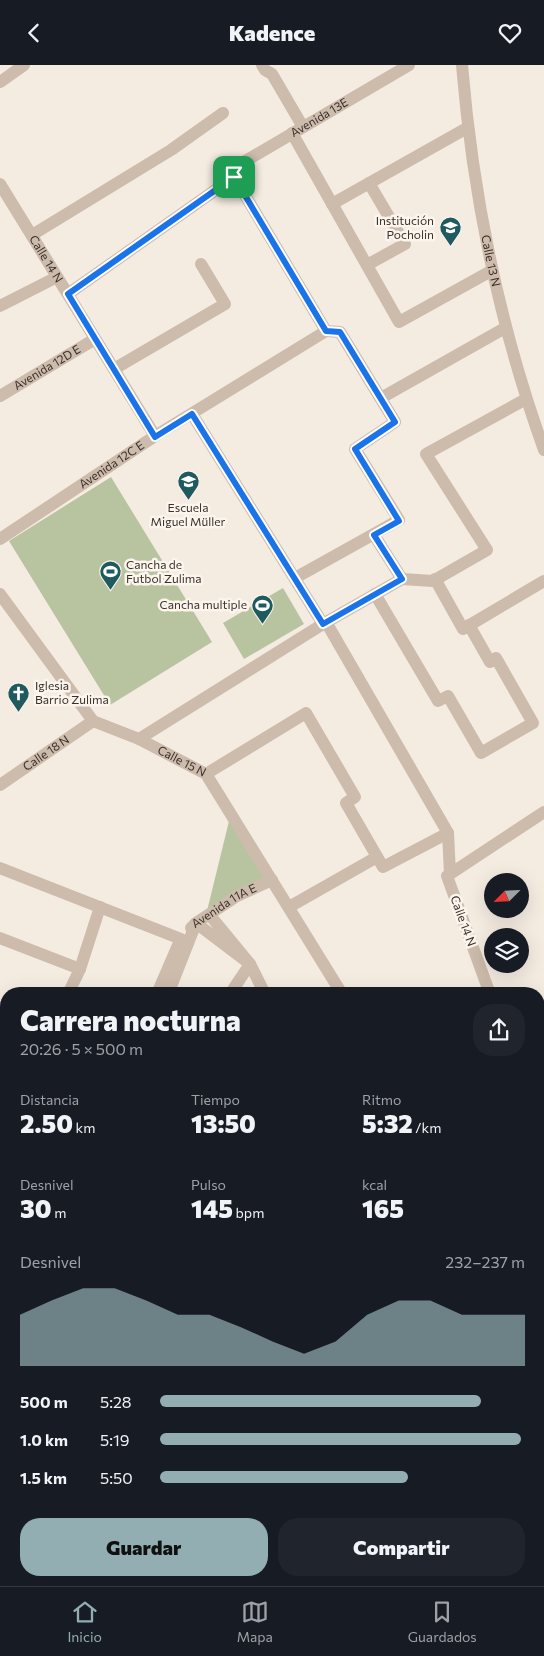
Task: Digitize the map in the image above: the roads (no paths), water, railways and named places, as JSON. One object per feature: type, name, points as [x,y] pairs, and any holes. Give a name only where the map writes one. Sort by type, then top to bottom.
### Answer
[{"type":"street","points":[[0,82],[24,65]]},
{"type":"street","name":"Avenida 13E","points":[[68,294],[232,174],[298,130],[409,65]]},
{"type":"street","name":"Calle 13 N","points":[[462,65],[467,128],[491,271],[505,328],[526,399],[544,450]]},
{"type":"street","points":[[267,67],[332,203],[399,322],[491,271]]},
{"type":"street","points":[[32,235],[171,149],[224,113]]},
{"type":"street","points":[[332,203],[467,128]]},
{"type":"street","points":[[232,174],[326,331],[340,332],[395,422],[355,449],[399,521],[295,578]]},
{"type":"street","points":[[367,265],[405,244],[369,183]]},
{"type":"street","name":"Calle 14 N","points":[[1,186],[155,437]]},
{"type":"street","points":[[114,369],[225,305],[201,265]]},
{"type":"street","points":[[0,306],[57,277]]},
{"type":"street","points":[[381,398],[505,328]]},
{"type":"street","name":"Avenida 12C E","points":[[0,539],[155,437],[326,331]]},
{"type":"street","name":"Avenida 12D E","points":[[0,396],[95,339]]},
{"type":"street","points":[[139,739],[324,623],[402,579],[433,581],[487,551],[426,454],[526,399]]},
{"type":"street","points":[[192,414],[324,623],[448,833],[383,867],[346,803],[355,797],[306,713],[206,774]]},
{"type":"street","points":[[374,535],[402,579]]},
{"type":"street","points":[[435,579],[463,629],[544,581]]},
{"type":"street","points":[[0,594],[94,721]]},
{"type":"street","points":[[375,594],[438,701],[448,696],[481,753],[533,723],[496,658],[490,662],[469,625]]},
{"type":"street","name":"Calle 15 N","points":[[94,721],[139,739],[206,774],[338,987]]},
{"type":"street","name":"Calle 18 N","points":[[0,785],[94,721]]},
{"type":"street","points":[[449,875],[544,812]]},
{"type":"street","name":"Calle 14 N","points":[[448,833],[449,875],[488,987]]},
{"type":"street","points":[[289,907],[377,857]]},
{"type":"street","points":[[1,871],[100,907],[180,939]]},
{"type":"street","name":"Avenida 11A E","points":[[159,987],[180,939],[196,923],[237,896],[272,880]]},
{"type":"street","points":[[71,987],[80,969],[100,907]]},
{"type":"street","points":[[213,919],[250,964],[262,987]]},
{"type":"street","points":[[171,987],[196,923],[250,964]]},
{"type":"street","points":[[0,938],[80,969]]},
{"type":"street","points":[[235,987],[250,964]]},
{"type":"place","name":"Institución Pocholin","points":[[450,247]]},
{"type":"place","name":"Escuela Miguel Müller","points":[[188,500]]},
{"type":"place","name":"Cancha de Futbol Zulima","points":[[110,591]]},
{"type":"place","name":"Cancha multiple","points":[[263,624]]},
{"type":"place","name":"Iglesia Barrio Zulima","points":[[19,712]]}]
